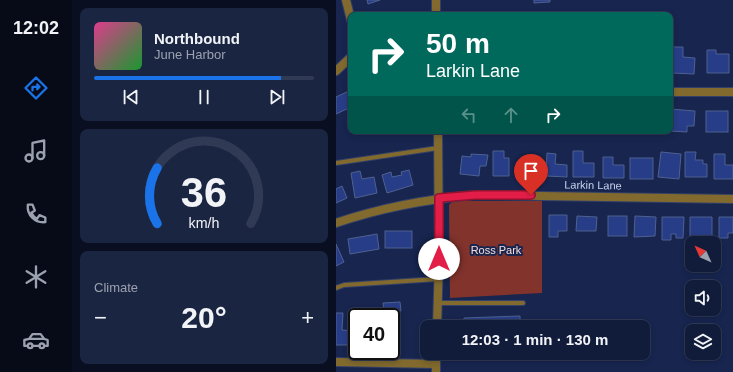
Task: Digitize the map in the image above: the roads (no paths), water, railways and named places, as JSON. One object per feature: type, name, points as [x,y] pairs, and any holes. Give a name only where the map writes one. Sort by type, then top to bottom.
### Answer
[{"type":"street","points":[[346,0],[349,12]]},
{"type":"street","points":[[436,0],[436,12]]},
{"type":"street","points":[[336,71],[348,60]]},
{"type":"street","points":[[673,92],[733,92]]},
{"type":"street","points":[[437,320],[439,198],[438,134]]},
{"type":"street","name":"Larkin Lane","points":[[336,223],[355,216],[439,198],[475,195],[733,199]]},
{"type":"street","points":[[336,362],[436,368]]},
{"type":"lane","points":[[336,163],[438,148]]},
{"type":"lane","points":[[336,288],[344,285],[438,279]]},
{"type":"lane","points":[[438,303],[523,303]]},
{"type":"park label","name":"Ross Park","points":[[496,250]]}]
